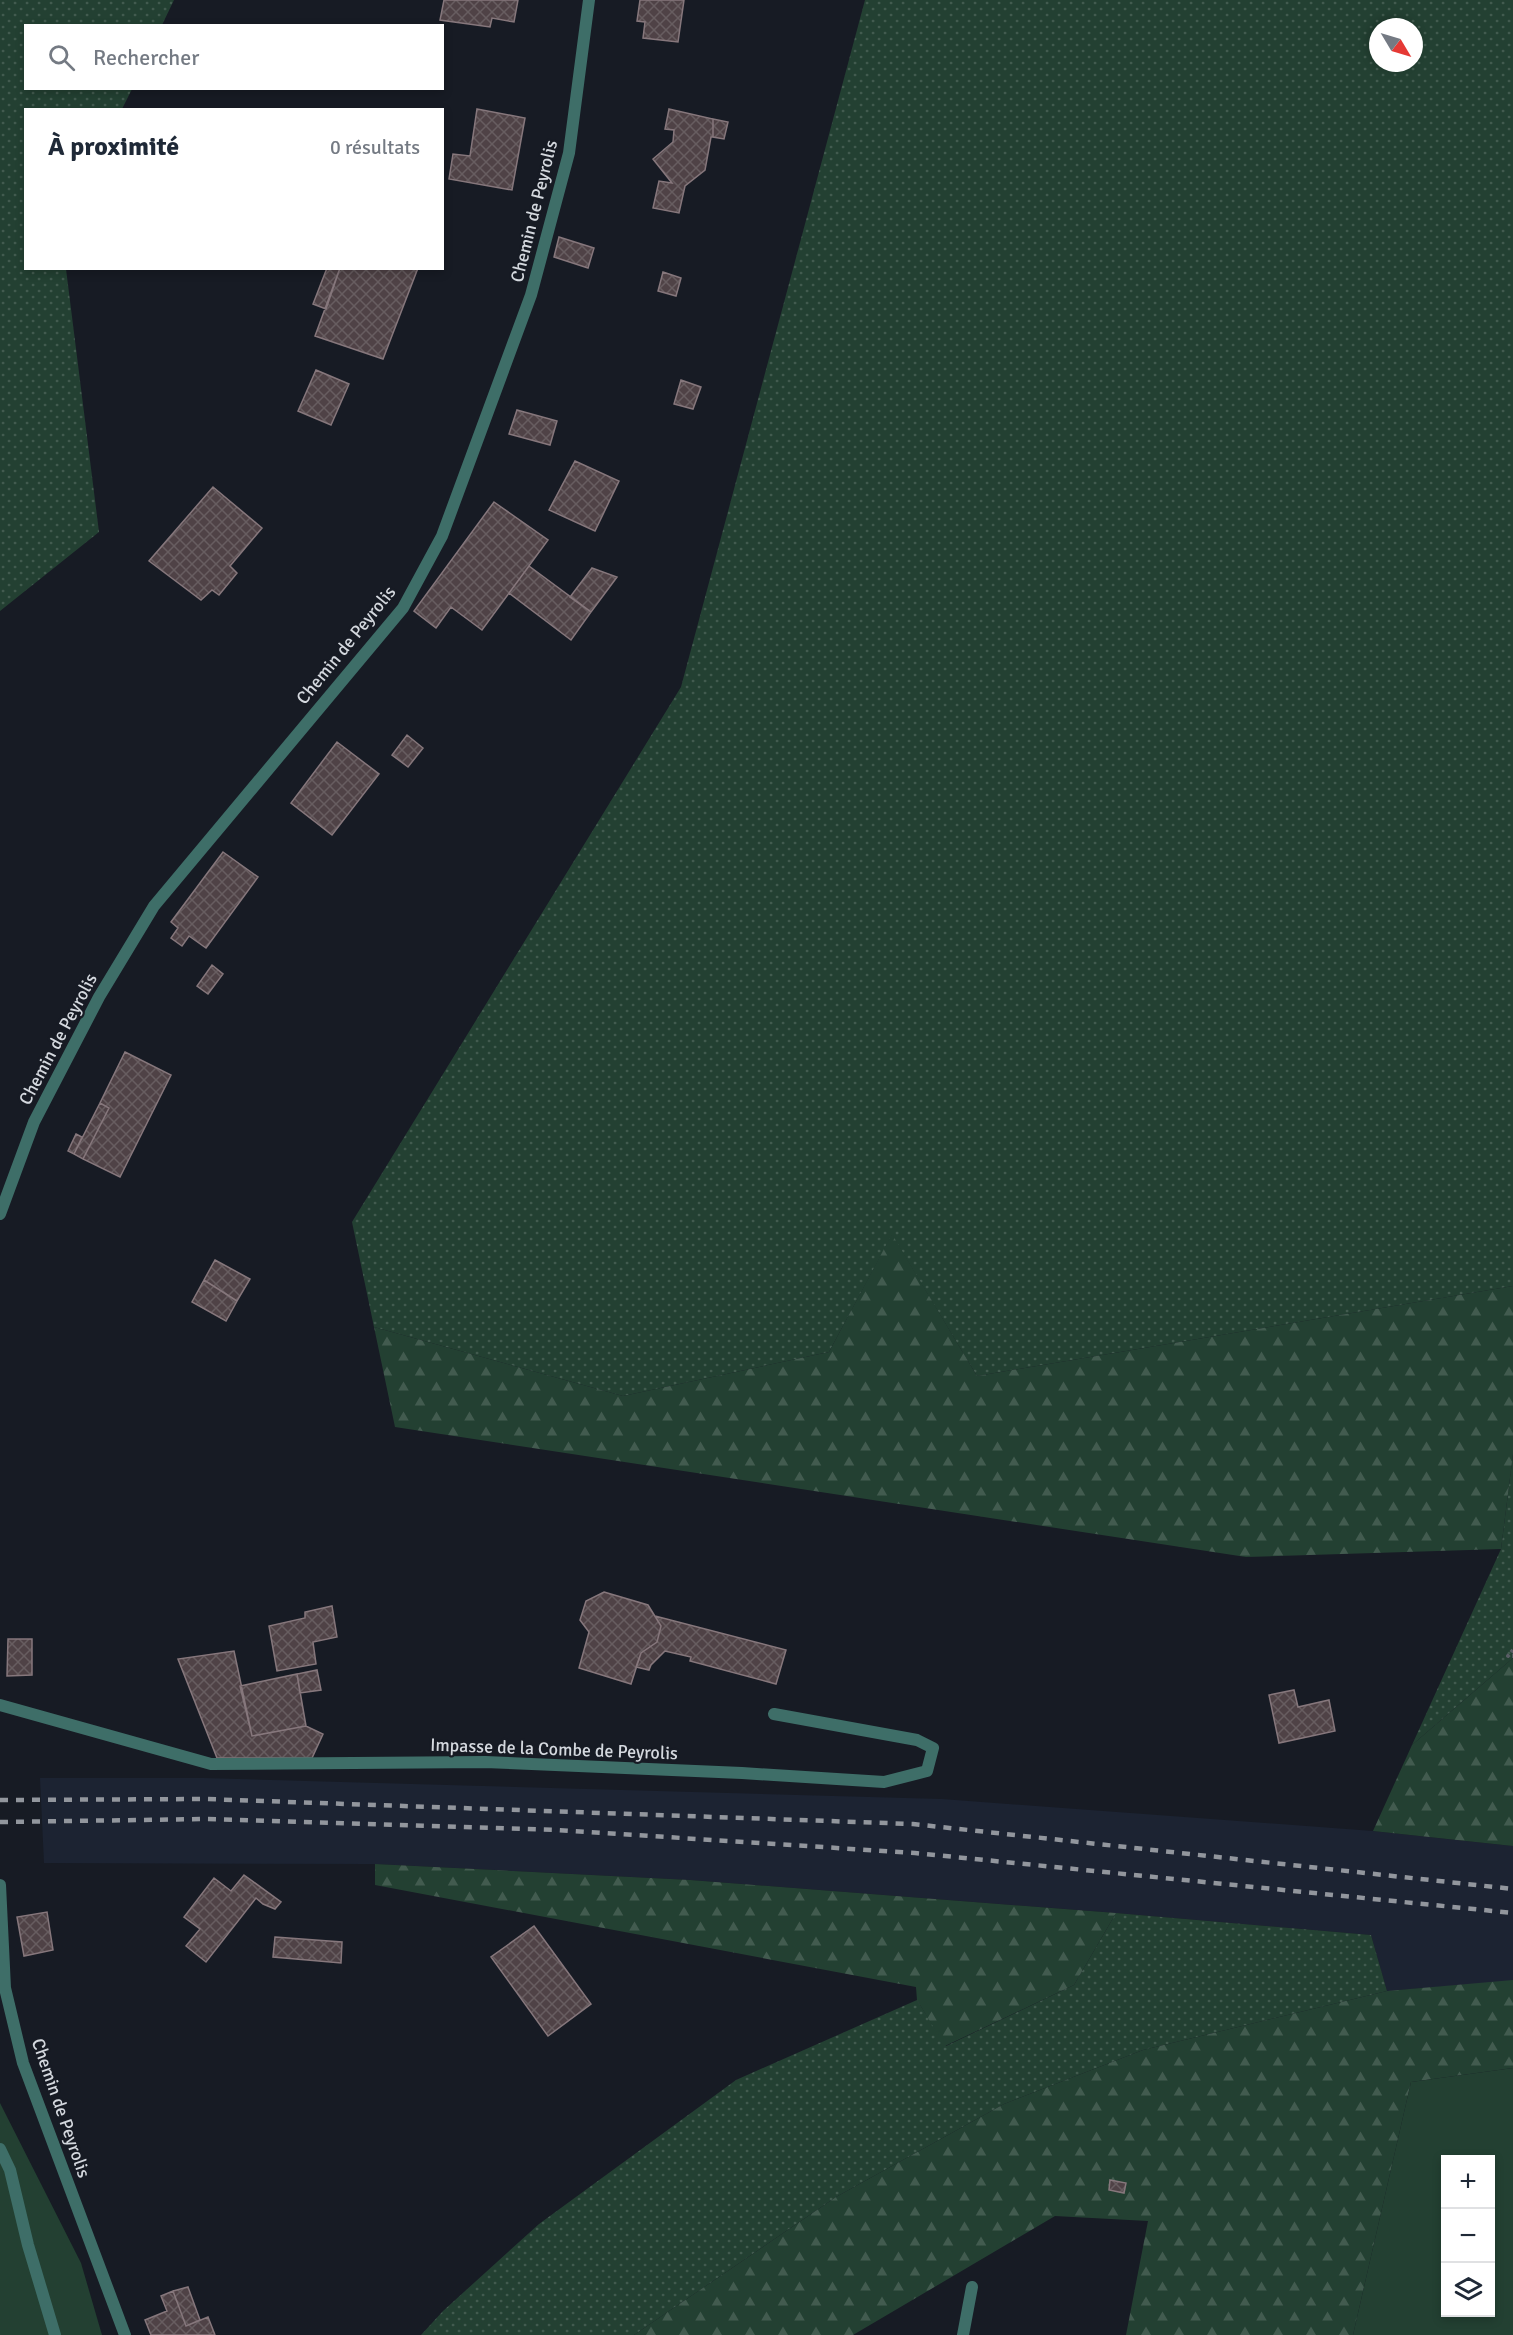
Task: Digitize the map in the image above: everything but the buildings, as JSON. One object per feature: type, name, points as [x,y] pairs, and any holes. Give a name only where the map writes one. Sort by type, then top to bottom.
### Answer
[{"type":"street","name":"Chemin de Peyrolis","points":[[0,1214],[34,1122],[99,997],[154,906],[403,608],[442,536],[531,295],[569,153],[589,0]]},
{"type":"street","name":"Impasse de la Combe de Peyrolis","points":[[0,1705],[211,1764],[485,1762],[741,1773],[884,1782],[927,1771],[933,1748],[917,1740],[774,1713]]},
{"type":"street","name":"Chemin de Peyrolis","points":[[0,1885],[5,1988],[23,2063],[125,2335]]},
{"type":"street","points":[[0,2149],[10,2170],[28,2245],[55,2335]]},
{"type":"street","points":[[963,2335],[972,2287]]},
{"type":"path","points":[[1513,1650],[1508,1656],[1513,1656]]},
{"type":"shaded area","points":[[40,1778],[204,1778],[942,1799],[1373,1831],[1513,1846],[1513,1981],[1387,1991],[1371,1935],[1116,1913],[690,1880],[375,1864],[44,1863]]},
{"type":"green space","points":[[0,0],[174,0],[162,24],[24,24],[24,90],[132,90],[122,108],[24,108],[24,270],[66,270],[99,532],[0,611]]},
{"type":"green space","points":[[865,0],[1513,0],[1513,1286],[977,1376],[892,1235],[829,1352],[623,1396],[374,1327],[352,1222],[681,687]]},
{"type":"green space","points":[[892,1234],[977,1376],[1513,1286],[1513,1454],[1501,1549],[1246,1557],[395,1427],[374,1327],[623,1396],[829,1352]]},
{"type":"green space","points":[[1513,1454],[1513,1658],[1412,1745],[1501,1549]]},
{"type":"green space","points":[[1513,1658],[1513,1846],[1373,1831],[1412,1745]]},
{"type":"green space","points":[[375,1864],[690,1880],[1116,1913],[1074,1985],[945,2046],[917,2000],[916,1987],[375,1885]]},
{"type":"green space","points":[[1116,1913],[1371,1935],[1387,1991],[1143,2050],[1004,2104],[836,2197],[634,2335],[421,2335],[443,2311],[539,2224],[736,2080],[917,2000],[946,2046],[1074,1985]]},
{"type":"green space","points":[[1513,1980],[1513,2068],[1411,2082],[1353,2335],[1126,2335],[1148,2221],[1055,2216],[853,2335],[634,2335],[836,2197],[1004,2104],[1143,2050],[1387,1991]]},
{"type":"green space","points":[[1513,2068],[1513,2335],[1353,2335],[1411,2082]]},
{"type":"green space","points":[[0,2103],[81,2263],[102,2335],[0,2335]]},
{"type":"railway","points":[[0,1800],[206,1799],[913,1824],[1513,1889]]},
{"type":"railway","points":[[0,1822],[207,1819],[557,1830],[915,1853],[1513,1913]]}]
